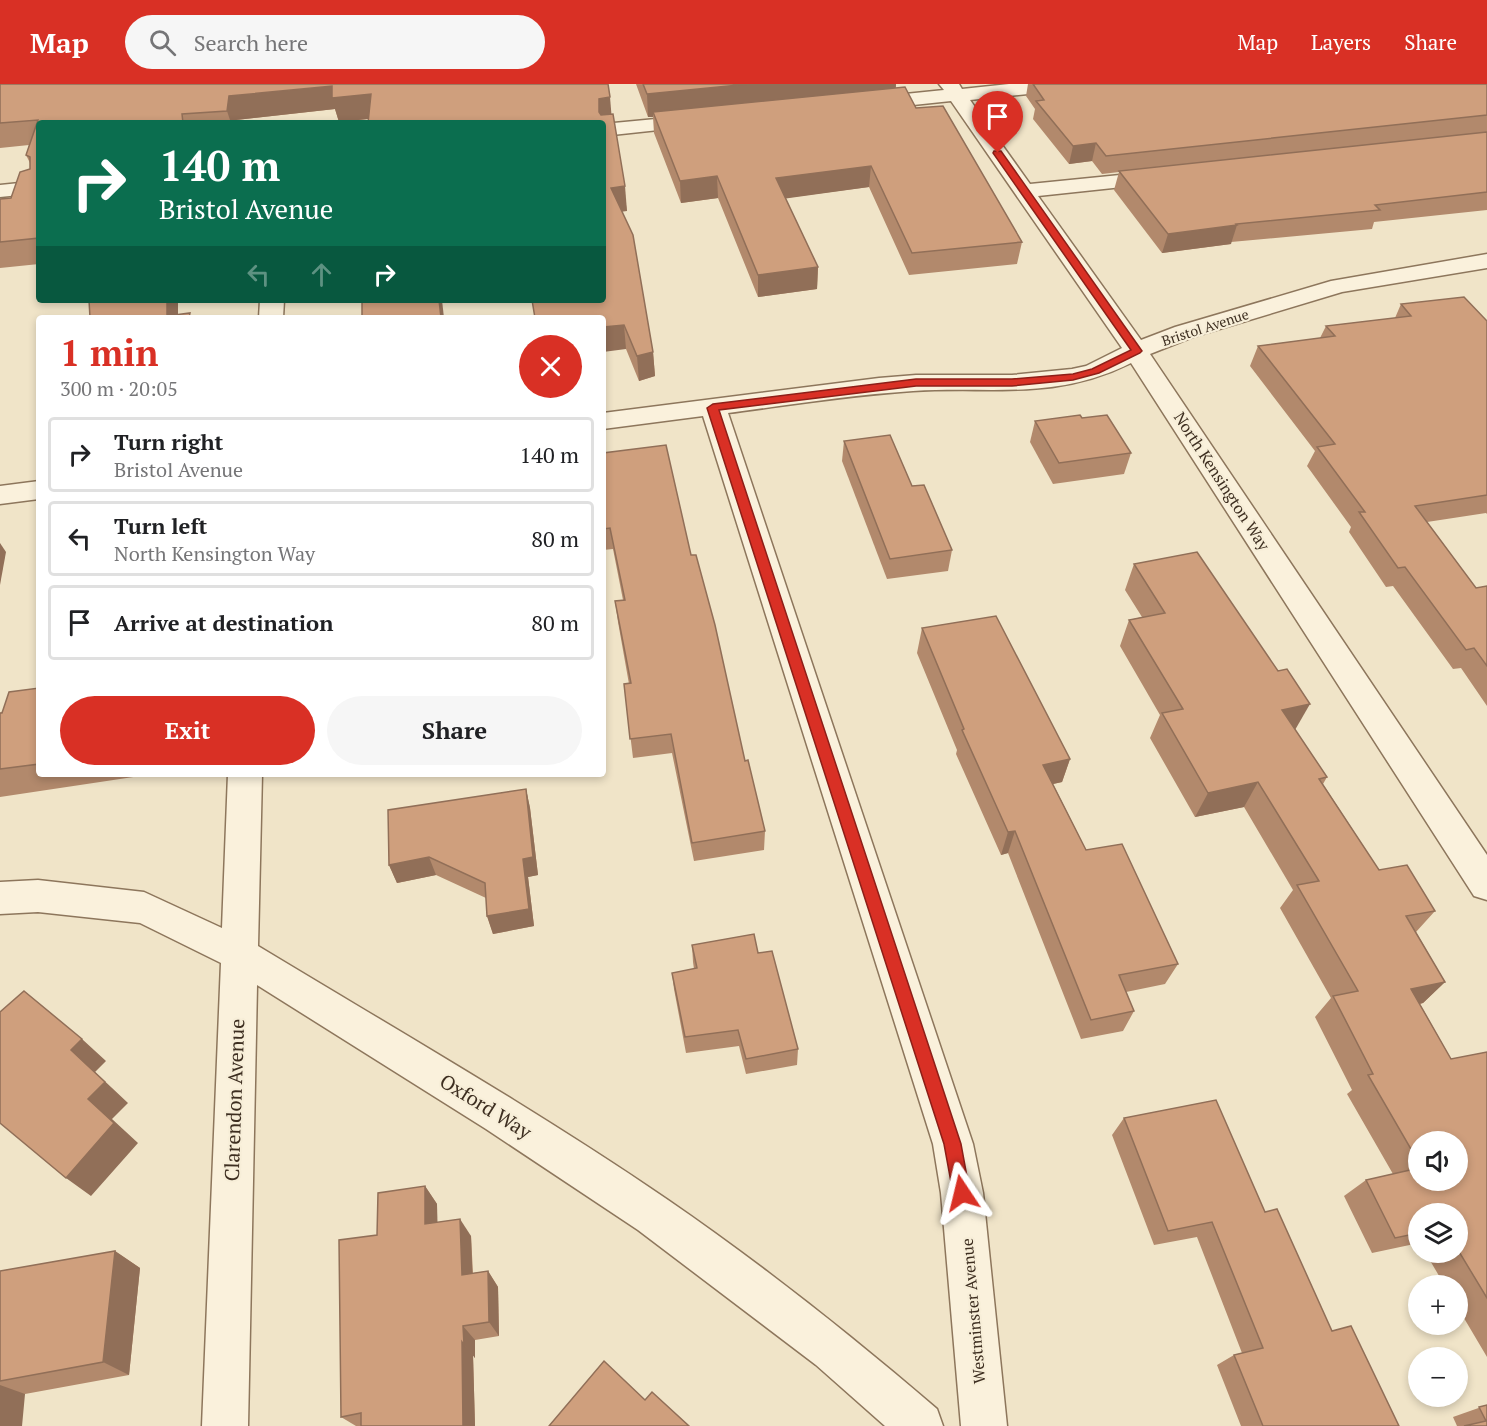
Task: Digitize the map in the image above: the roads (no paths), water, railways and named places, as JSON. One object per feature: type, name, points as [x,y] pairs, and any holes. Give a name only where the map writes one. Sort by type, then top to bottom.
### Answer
[{"type":"street","points":[[850,105],[952,89],[1067,84]]},
{"type":"street","name":"North Kensington Way","points":[[952,89],[1136,351],[1487,885]]},
{"type":"street","points":[[606,130],[721,118]]},
{"type":"street","points":[[1025,191],[1180,174]]},
{"type":"street","points":[[0,190],[36,187]]},
{"type":"street","name":"Bristol Avenue","points":[[606,421],[907,383],[1012,383],[1073,377],[1095,371],[1136,351],[1184,332],[1339,286],[1482,267]]},
{"type":"street","name":"Westminster Avenue","points":[[713,408],[953,1144],[962,1193],[984,1426]]},
{"type":"street","points":[[0,495],[36,490]]},
{"type":"street","name":"Clarendon Avenue","points":[[225,1426],[245,777]]},
{"type":"street","name":"Oxford Way","points":[[0,898],[38,896],[144,908],[238,953],[500,1115],[653,1215],[832,1349],[920,1426]]}]
